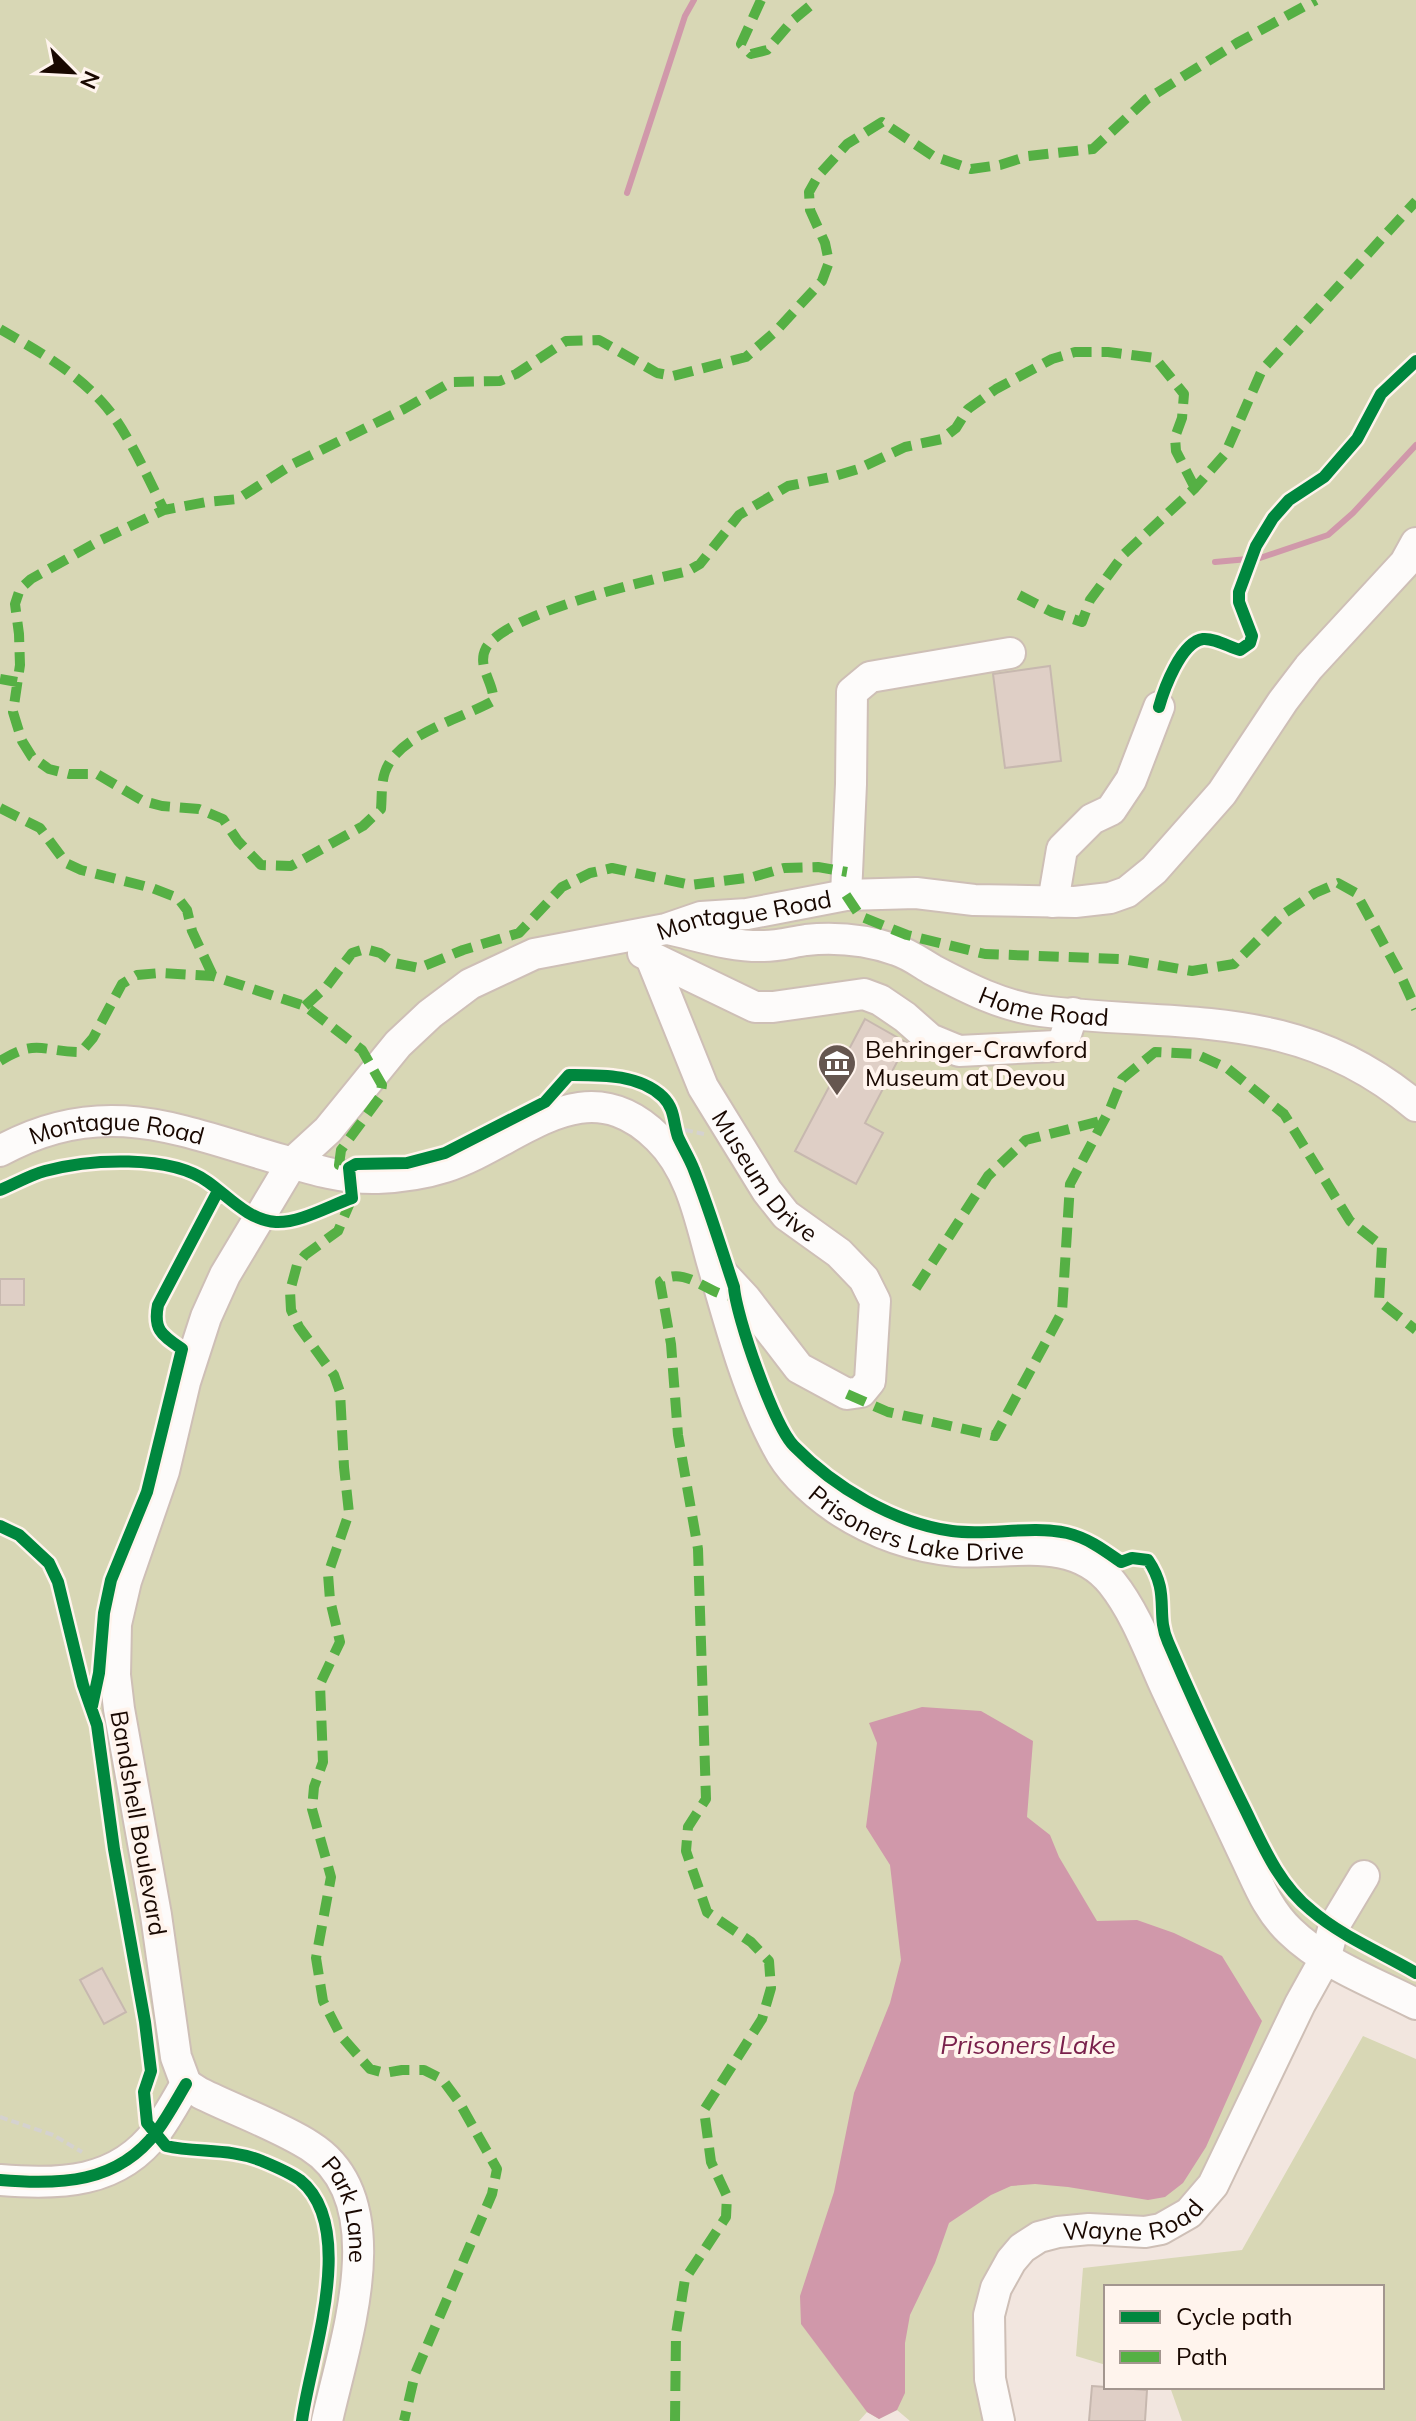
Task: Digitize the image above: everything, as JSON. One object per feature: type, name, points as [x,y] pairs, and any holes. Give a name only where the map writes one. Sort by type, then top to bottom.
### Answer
[{"type":"street","name":"Montague Road","points":[[0,1151],[47,1129],[87,1120],[117,1119],[162,1125],[292,1163],[328,1130],[398,1044],[430,1014],[470,984],[534,954],[666,929],[701,917],[747,914],[846,895],[916,893],[974,900],[1053,902],[1110,898],[1127,892],[1154,870],[1222,793],[1309,667],[1405,563],[1416,543]]},
{"type":"street","points":[[846,895],[852,692],[870,677],[1010,653]]},
{"type":"street","points":[[1053,902],[1062,849],[1092,819],[1111,810],[1131,780],[1159,707]]},
{"type":"street","name":"Home Road","points":[[666,929],[731,945],[765,946],[844,938],[897,950],[973,991],[1039,1011],[1258,1029],[1337,1055],[1365,1070],[1416,1106]]},
{"type":"street","points":[[613,939],[636,947],[651,958],[755,1007],[864,994],[880,1000],[905,1017],[930,1039],[959,1051],[1056,1046],[1064,1040],[1073,1013]]},
{"type":"street","name":"Museum Drive","points":[[651,958],[703,1087],[767,1191],[786,1215],[839,1253],[864,1279],[875,1301],[870,1381],[861,1392],[847,1394],[799,1368],[745,1298],[713,1264]]},
{"type":"street","name":"Prisoners Lake Drive","points":[[292,1163],[350,1178],[403,1177],[448,1166],[558,1112],[588,1107],[606,1108],[637,1120],[674,1157],[698,1208],[737,1345],[778,1449],[802,1481],[832,1506],[880,1532],[915,1545],[959,1551],[1043,1549],[1065,1553],[1094,1566],[1108,1577],[1121,1595],[1142,1637],[1263,1896],[1277,1917],[1325,1959],[1416,2004]]},
{"type":"street","name":"Bandshell Boulevard","points":[[186,2084],[176,2057],[156,1915],[119,1709],[115,1675],[116,1624],[126,1581],[164,1471],[185,1382],[206,1317],[225,1275],[292,1163]]},
{"type":"street","name":"Wayne Road","points":[[999,2421],[990,2379],[989,2315],[996,2288],[1011,2261],[1022,2248],[1039,2237],[1089,2229],[1145,2232],[1161,2229],[1189,2213],[1213,2185],[1300,2004],[1325,1959],[1334,1926],[1364,1876]]},
{"type":"street","points":[[0,2180],[42,2184],[80,2181],[111,2169],[127,2160],[156,2133],[186,2084]]},
{"type":"street","name":"Park Lane","points":[[186,2084],[311,2146],[331,2163],[344,2185],[354,2210],[359,2238],[357,2282],[327,2421]]},
{"type":"path","points":[[676,1128],[709,1135]]},
{"type":"path","points":[[0,2117],[53,2135],[111,2169]]},
{"type":"green space","points":[[0,0],[1416,0],[1416,2004],[1325,1959],[1189,2213],[1058,2232],[996,2288],[999,2421],[910,2421],[897,2410],[879,2419],[867,2412],[859,2421],[0,2421]]},
{"type":"green space","points":[[1363,2036],[1416,2059],[1416,2421],[1182,2421],[1171,2389],[1384,2389],[1384,2285],[1104,2285],[1104,2364],[1076,2356],[1083,2268],[1242,2250]]},
{"type":"water","name":"Prisoners Lake","points":[[922,1707],[981,1711],[1033,1741],[1027,1817],[1050,1835],[1059,1857],[1097,1921],[1137,1920],[1174,1933],[1222,1956],[1262,2021],[1206,2147],[1183,2183],[1165,2197],[1148,2200],[1068,2187],[1035,2184],[1011,2186],[991,2195],[949,2223],[935,2263],[910,2315],[905,2343],[905,2393],[897,2410],[879,2419],[867,2412],[801,2324],[800,2296],[834,2192],[854,2093],[890,2003],[901,1960],[890,1865],[866,1827],[877,1743],[869,1723]]},
{"type":"building","points":[[1050,666],[1061,761],[1005,768],[993,674]]},
{"type":"building","name":"Behringer-Crawford Museum at Devou","points":[[865,1019],[907,1043],[865,1123],[883,1133],[856,1184],[795,1151]]},
{"type":"building","points":[[0,1279],[24,1279],[24,1305],[0,1305]]},
{"type":"building","points":[[102,1968],[126,2012],[104,2024],[80,1980]]},
{"type":"building","points":[[1092,2386],[1147,2390],[1145,2421],[1089,2421]]},
{"type":"waterway","points":[[627,193],[685,16],[694,0]]},
{"type":"waterway","points":[[1260,558],[1328,535],[1353,513],[1416,445]]},
{"type":"waterway","points":[[1215,562],[1248,559]]},
{"type":"marked path","points":[[761,0],[741,44],[751,54],[767,50],[793,20],[817,0]]},
{"type":"marked path","points":[[1195,488],[1176,451],[1175,437],[1182,418],[1184,394],[1155,358],[1108,352],[1075,352],[1052,359],[996,389],[968,409],[956,428],[942,439],[905,447],[858,469],[788,486],[739,515],[700,564],[688,571],[579,600],[520,623],[499,635],[486,648],[483,662],[493,701],[432,729],[403,747],[385,772],[381,809],[363,826],[291,866],[261,865],[238,841],[223,819],[199,809],[143,801],[97,774],[69,774],[49,769],[32,757],[22,741],[13,712],[20,665],[15,604],[20,589],[31,579],[101,540],[164,510],[238,499],[291,465],[451,382],[500,381],[566,341],[599,340],[657,373],[673,376],[746,357],[776,331],[822,281],[829,262],[825,243],[810,210],[809,192],[818,176],[847,144],[882,122],[933,156],[971,169],[1000,165],[1028,156],[1093,149],[1147,99],[1237,43],[1316,0]]},
{"type":"marked path","points":[[1019,595],[1052,612],[1082,622],[1090,600],[1124,554],[1195,488],[1225,454],[1262,370],[1416,201]]},
{"type":"marked path","points":[[0,329],[66,370],[102,402],[128,439],[164,510]]},
{"type":"marked path","points":[[0,679],[17,682]]},
{"type":"marked path","points":[[0,808],[40,828],[66,863],[178,898],[187,910],[192,931],[213,976]]},
{"type":"marked path","points":[[305,1006],[327,986],[352,953],[365,949],[380,953],[394,963],[419,968],[463,950],[519,933],[562,887],[590,873],[612,868],[691,885],[753,877],[784,868],[818,867],[847,872]]},
{"type":"marked path","points":[[846,895],[860,916],[907,935],[985,954],[1122,959],[1192,971],[1234,964],[1285,913],[1315,893],[1338,883],[1356,893],[1416,1009]]},
{"type":"marked path","points":[[0,1061],[32,1048],[81,1052],[93,1038],[122,984],[137,975],[213,976],[305,1006],[362,1050],[382,1085],[380,1097],[341,1150],[339,1165],[349,1168]]},
{"type":"marked path","points":[[847,1394],[888,1412],[995,1436],[1062,1312],[1070,1184],[1110,1109],[1122,1079],[1155,1052],[1196,1054],[1227,1068],[1284,1114],[1350,1221],[1382,1246],[1379,1301],[1416,1330]]},
{"type":"marked path","points":[[916,1288],[988,1176],[1026,1140],[1105,1120]]},
{"type":"marked path","points":[[352,1198],[338,1231],[305,1255],[297,1265],[290,1291],[291,1310],[299,1327],[334,1375],[340,1392],[349,1513],[328,1574],[330,1600],[340,1642],[320,1684],[323,1762],[314,1787],[312,1809],[331,1877],[316,1958],[323,2001],[341,2036],[370,2069],[385,2073],[424,2070],[442,2079],[459,2102],[497,2169],[492,2194],[415,2374],[404,2421]]},
{"type":"marked path","points":[[675,2421],[676,2334],[685,2279],[726,2217],[727,2196],[711,2162],[704,2110],[762,2019],[771,1988],[769,1961],[751,1942],[707,1912],[686,1851],[688,1827],[706,1799],[698,1549],[678,1435],[671,1344],[660,1282],[675,1276],[683,1277],[721,1294],[741,1297]]},
{"type":"cycle path","points":[[1159,707],[1175,667],[1195,642],[1212,640],[1240,650],[1250,643],[1252,636],[1239,602],[1239,592],[1256,546],[1273,518],[1289,500],[1324,477],[1357,439],[1381,394],[1416,361]]},
{"type":"cycle path","points":[[0,1190],[39,1173],[63,1167],[106,1162],[151,1163],[192,1173],[257,1217],[285,1222],[352,1198],[349,1168],[356,1164],[407,1163],[445,1153],[545,1102],[569,1075],[619,1077],[653,1089],[672,1111],[678,1137],[715,1228],[757,1370],[776,1417],[794,1446],[846,1489],[908,1520],[952,1531],[1039,1530],[1067,1533],[1089,1541],[1121,1562],[1132,1558],[1148,1560],[1159,1583],[1164,1632],[1168,1642],[1223,1763],[1279,1874],[1299,1899],[1323,1919],[1416,1973]]},
{"type":"cycle path","points":[[92,1706],[111,1580],[147,1492],[182,1349],[169,1340],[158,1326],[158,1305],[218,1191]]},
{"type":"cycle path","points":[[0,1526],[19,1535],[49,1563],[58,1582],[83,1685],[97,1725],[114,1849],[145,2022],[151,2071],[144,2092],[147,2123],[166,2146],[238,2154],[281,2169],[300,2180],[317,2202],[326,2229],[329,2261],[326,2295],[302,2421]]},
{"type":"cycle path","points":[[0,2180],[65,2181],[106,2171],[124,2162],[157,2131],[186,2084]]},
{"type":"place","name":"Behringer-Crawford Museum at Devou","points":[[837,1097]]}]
